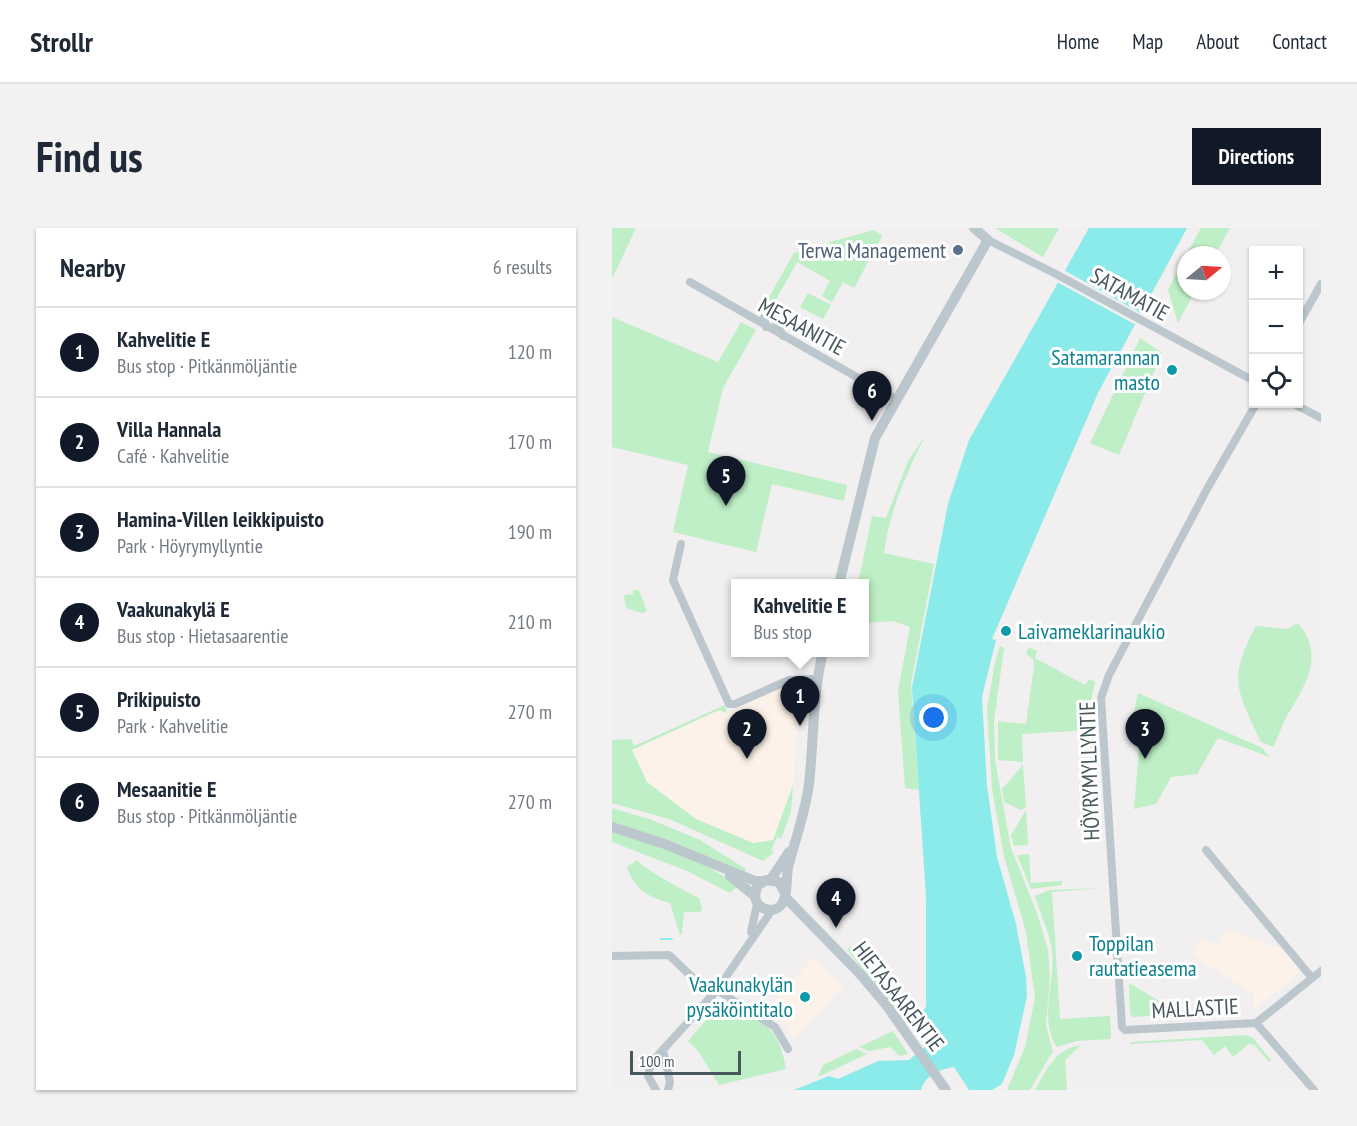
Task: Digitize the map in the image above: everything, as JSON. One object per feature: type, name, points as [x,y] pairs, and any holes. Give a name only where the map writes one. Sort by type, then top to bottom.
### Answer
[{"type":"street","points":[[840,579],[875,438],[988,240],[974,228]]},
{"type":"street","name":"SATAMATIE","points":[[988,240],[1249,378]]},
{"type":"street","name":"MESAANITIE","points":[[690,282],[897,400]]},
{"type":"street","points":[[1303,318],[1321,284]]},
{"type":"street","points":[[766,327],[764,318],[773,315],[784,337]]},
{"type":"street","name":"HÖYRYMYLLYNTIE","points":[[1125,1030],[1122,1027],[1115,936],[1101,698],[1108,675],[1207,489],[1254,408]]},
{"type":"street","points":[[1302,408],[1321,418]]},
{"type":"street","points":[[681,544],[673,575],[674,585],[729,704],[735,704],[789,680],[817,679]]},
{"type":"street","points":[[656,1090],[648,1076],[648,1069],[714,993],[748,940],[785,895],[794,844],[803,822],[809,782],[817,679],[822,657]]},
{"type":"street","points":[[612,827],[754,880],[767,880],[782,885],[785,895]]},
{"type":"street","points":[[748,940],[756,889],[767,880],[794,844]]},
{"type":"street","points":[[1206,850],[1312,978]]},
{"type":"street","points":[[713,864],[764,909],[774,909]]},
{"type":"street","name":"HIETASAARENTIE","points":[[785,895],[861,975],[910,1038],[946,1090]]},
{"type":"street","name":"HIETASAARENTIE","points":[[774,909],[791,915],[817,931]]},
{"type":"street","points":[[612,956],[669,955],[714,993],[775,1027],[788,1049]]},
{"type":"street","name":"MALLASTIE","points":[[1125,1030],[1256,1023],[1321,971]]},
{"type":"street","points":[[1256,1023],[1314,1090]]},
{"type":"street","points":[[663,1050],[670,1082],[669,1090]]},
{"type":"shaded area","points":[[781,689],[801,691],[793,785],[773,840],[753,843],[696,819],[647,782],[632,749],[719,710],[727,713]]},
{"type":"shaded area","points":[[1226,929],[1283,949],[1301,971],[1254,1010],[1253,993],[1191,955],[1202,937],[1216,945]]},
{"type":"shaded area","name":"Vaakunakylän pysäköintitalo","points":[[813,958],[844,985],[794,1040],[781,1019],[766,1010]]},
{"type":"green space","points":[[612,228],[636,228],[612,279]]},
{"type":"green space","points":[[995,228],[1059,228],[1043,257]]},
{"type":"green space","points":[[1201,228],[1230,228],[1220,246],[1191,246]]},
{"type":"green space","points":[[874,230],[882,236],[854,288],[843,282],[832,302],[822,296],[830,281],[797,262],[773,305],[788,313],[781,318],[778,312],[765,304],[794,253],[818,245],[823,250],[830,242]]},
{"type":"green space","points":[[1177,272],[1177,300],[1190,300],[1178,323],[1168,290]]},
{"type":"green space","points":[[808,293],[831,305],[823,319],[800,307]]},
{"type":"green space","points":[[612,317],[718,362],[741,322],[756,330],[723,388],[708,452],[847,485],[844,501],[772,484],[756,552],[673,532],[688,465],[612,447]]},
{"type":"green space","points":[[1140,338],[1162,353],[1119,455],[1090,443]]},
{"type":"green space","points":[[925,436],[894,507],[884,553],[934,564],[911,683],[919,790],[905,788],[898,691],[910,627],[893,621],[869,623],[869,579],[859,579],[872,516],[886,518],[908,461]]},
{"type":"green space","points":[[633,590],[639,590],[647,611],[642,613],[626,608],[624,595],[633,594]]},
{"type":"green space","points":[[1298,623],[1310,643],[1309,674],[1273,747],[1261,742],[1241,697],[1239,673],[1241,660],[1256,626],[1287,629]]},
{"type":"green space","points":[[1000,646],[1004,648],[994,721],[995,760],[1011,848],[1037,913],[1048,950],[1050,977],[1046,1025],[1053,1051],[1030,1090],[1007,1090],[1025,1047],[1035,998],[1026,932],[1004,856],[992,789],[987,709]]},
{"type":"green space","points":[[1029,647],[1037,651],[1035,658],[1085,685],[1089,679],[1095,682],[1091,701],[1094,756],[1092,756],[1090,730],[1022,734],[1023,762],[998,760],[998,721],[1026,724],[1034,666],[1033,659],[1026,654]]},
{"type":"green space","points":[[1138,693],[1262,748],[1270,757],[1218,738],[1197,774],[1171,777],[1156,804],[1134,809],[1139,749],[1132,742],[1132,720]]},
{"type":"green space","points":[[725,705],[727,713],[719,710],[632,750],[647,782],[696,819],[753,843],[773,840],[793,785],[791,812],[781,839],[777,837],[771,850],[774,852],[763,861],[669,819],[612,803],[612,740],[631,739],[634,746]]},
{"type":"green space","points":[[1023,765],[1026,807],[1021,810],[1004,802],[1002,789]]},
{"type":"green space","points":[[612,808],[652,820],[700,840],[746,869],[746,872],[666,839],[612,822]]},
{"type":"green space","points":[[1026,810],[1028,845],[1014,846],[1011,835]]},
{"type":"green space","points":[[612,831],[693,860],[738,886],[730,893],[687,871],[612,842]]},
{"type":"green space","points":[[1029,854],[1031,883],[1062,881],[1062,885],[1031,889],[1017,855]]},
{"type":"green space","points":[[637,860],[657,875],[699,898],[702,908],[700,912],[684,912],[680,935],[670,903],[643,891],[630,875],[627,867]]},
{"type":"green space","points":[[1102,888],[1052,892],[1060,1019],[1110,1016],[1111,1036],[1110,1039],[1077,1041],[1057,1047],[1051,1037],[1048,1013],[1052,950],[1035,896],[1050,890]]},
{"type":"green space","points":[[851,946],[873,971],[908,1027],[847,950]]},
{"type":"green space","points":[[1129,983],[1181,1014],[1133,1017],[1130,1014]]},
{"type":"green space","points":[[724,1000],[758,1019],[773,1033],[783,1054],[786,1069],[719,1085],[699,1052],[688,1041]]},
{"type":"green space","points":[[893,1031],[908,1054],[900,1056],[890,1047],[869,1051],[859,1047]]},
{"type":"green space","points":[[1246,1035],[1253,1038],[1271,1060],[1269,1062],[1252,1042],[1255,1048],[1250,1043],[1233,1057],[1225,1046],[1214,1055],[1202,1040],[1130,1044],[1131,1042]]},
{"type":"green space","points":[[1081,1045],[1065,1060],[1067,1090],[1035,1090],[1058,1055]]},
{"type":"green space","points":[[856,1049],[867,1054],[818,1077],[823,1065]]},
{"type":"water","points":[[1089,228],[1187,228],[1098,393],[992,639],[996,640],[982,697],[987,785],[997,857],[1016,924],[1026,977],[1027,996],[1014,1055],[1002,1084],[992,1090],[969,1090],[954,1067],[930,1076],[921,1090],[794,1090],[829,1076],[838,1079],[878,1061],[909,1060],[932,1041],[921,1013],[926,1007],[926,897],[912,687],[948,504],[969,440]]},
{"type":"pier","points":[[1062,269],[1144,315],[1138,326],[1055,281]]},
{"type":"waterway","points":[[661,939],[672,939]]},
{"type":"place","name":"Terwa Management","points":[[958,250]]},
{"type":"place","name":"Satamarannan masto","points":[[1172,370]]},
{"type":"place","name":"Mesaanitie E","points":[[872,421]]},
{"type":"place","name":"Prikipuisto","points":[[726,506]]},
{"type":"place","name":"Laivameklarinaukio","points":[[1006,631]]},
{"type":"place","name":"Kahvelitie E","points":[[800,726]]},
{"type":"place","name":"Villa Hannala","points":[[747,759]]},
{"type":"place","name":"Hamina-Villen leikkipuisto","points":[[1145,759]]},
{"type":"place","name":"Vaakunakylä E","points":[[836,928]]},
{"type":"place","name":"Toppilan rautatieasema","points":[[1077,956]]},
{"type":"place","name":"Vaakunakylän pysäköintitalo","points":[[805,997]]}]
